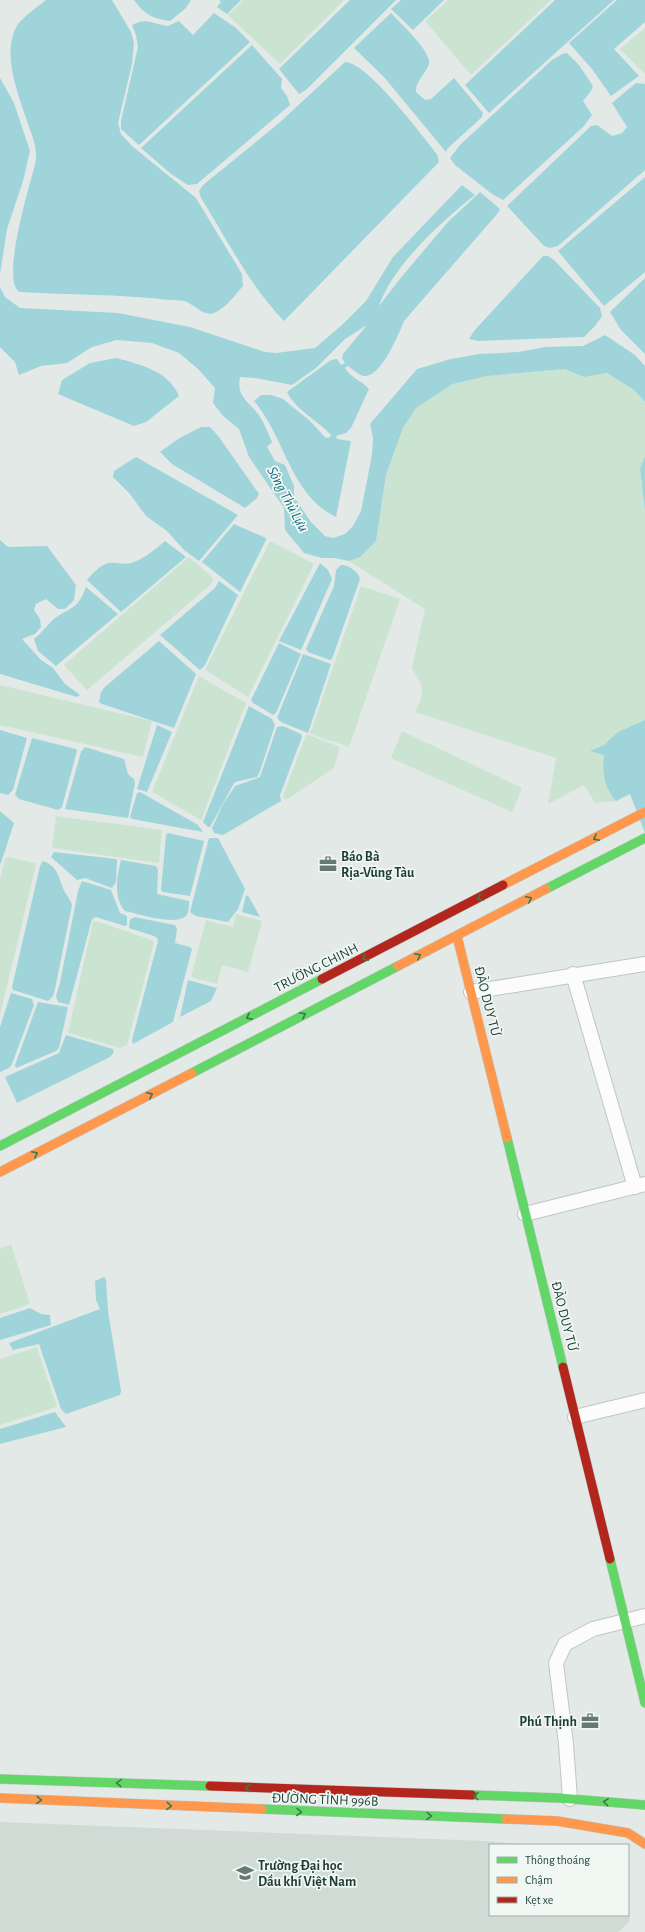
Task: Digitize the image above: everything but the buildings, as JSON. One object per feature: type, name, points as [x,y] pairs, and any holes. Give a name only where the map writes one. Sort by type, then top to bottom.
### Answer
[{"type":"main road","name":"TRƯỜNG CHINH","points":[[0,1172],[453,925],[645,812]]},
{"type":"main road","name":"TRƯỜNG CHINH","points":[[0,1146],[453,925],[643,840]]},
{"type":"main road","name":"ĐÀO DUY TỪ","points":[[453,925],[526,1214],[645,1703]]},
{"type":"main road","name":"ĐƯỜNG TỈNH 996B","points":[[0,1779],[561,1808],[628,1833],[645,1844]]},
{"type":"main road","name":"ĐƯỜNG TỈNH 996B","points":[[0,1798],[561,1808],[645,1805]]},
{"type":"street","points":[[471,992],[573,974],[645,964]]},
{"type":"street","points":[[526,1214],[640,1186],[573,974]]},
{"type":"street","points":[[575,1417],[645,1400]]},
{"type":"street","points":[[561,1808],[566,1744],[556,1663],[566,1644],[593,1629],[645,1616]]},
{"type":"shaded area","name":"Trường Đại học Dầu khí Việt Nam","points":[[0,1822],[484,1841],[522,1844],[489,1844],[489,1916],[629,1916],[629,1911],[630,1921],[618,1932],[0,1932]]},
{"type":"green space","points":[[244,0],[344,0],[280,64],[228,15]]},
{"type":"green space","points":[[448,0],[551,0],[471,75],[425,21]]},
{"type":"green space","points":[[645,28],[645,74],[620,49]]},
{"type":"green space","points":[[565,369],[584,377],[607,373],[634,390],[645,402],[645,456],[640,469],[645,511],[645,729],[630,793],[616,801],[595,803],[584,785],[548,804],[556,758],[415,712],[421,699],[422,690],[412,668],[425,609],[349,561],[360,557],[376,541],[386,475],[403,428],[416,408],[453,384],[487,376]]},
{"type":"green space","points":[[270,541],[314,564],[248,697],[205,670]]},
{"type":"green space","points":[[189,557],[212,577],[213,580],[210,585],[87,690],[64,665]]},
{"type":"green space","points":[[361,586],[400,599],[349,747],[310,734]]},
{"type":"green space","points":[[199,676],[246,703],[201,820],[152,792]]},
{"type":"green space","points":[[0,685],[152,721],[143,757],[0,725]]},
{"type":"green space","points":[[402,731],[522,788],[512,812],[391,758]]},
{"type":"green space","points":[[306,735],[340,747],[334,768],[286,800],[283,796]]},
{"type":"green space","points":[[56,816],[162,830],[159,863],[52,848]]},
{"type":"green space","points":[[7,857],[35,863],[36,865],[0,1015],[0,879],[5,859]]},
{"type":"green space","points":[[236,914],[262,921],[248,972],[222,965],[217,984],[191,977],[206,920],[233,927]]},
{"type":"green space","points":[[96,921],[152,940],[154,943],[127,1045],[120,1048],[68,1033],[93,922]]},
{"type":"green space","points":[[11,1244],[30,1304],[0,1314],[0,1249]]},
{"type":"green space","points":[[37,1347],[57,1407],[0,1425],[0,1359]]},
{"type":"water","points":[[46,0],[112,0],[131,32],[134,43],[132,64],[118,123],[121,134],[132,146],[196,198],[242,274],[243,286],[230,301],[218,311],[210,314],[206,313],[184,301],[178,300],[20,292],[15,285],[13,271],[14,254],[22,212],[35,165],[36,150],[16,88],[11,61],[11,48],[13,35],[18,24]]},
{"type":"water","points":[[134,0],[191,0],[186,8],[170,21],[149,15],[141,9]]},
{"type":"water","points":[[219,0],[241,0],[227,14],[217,7],[221,2]]},
{"type":"water","points":[[350,0],[396,0],[306,90],[299,94],[279,69]]},
{"type":"water","points":[[401,0],[444,0],[413,30],[391,9]]},
{"type":"water","points":[[555,0],[614,0],[489,113],[465,85]]},
{"type":"water","points":[[617,0],[645,0],[645,22],[614,49],[639,76],[611,96],[592,69],[569,43]]},
{"type":"water","points":[[214,13],[236,28],[250,42],[139,145],[121,129],[121,121],[138,47],[136,35],[132,25],[146,21],[168,26],[179,21],[193,35]]},
{"type":"water","points":[[391,13],[421,45],[429,59],[429,64],[426,71],[417,84],[416,92],[425,100],[431,99],[454,78],[483,113],[482,117],[448,148],[446,152],[384,77],[354,48]]},
{"type":"water","points":[[252,45],[282,79],[281,88],[287,96],[290,105],[197,184],[188,185],[171,174],[141,148]]},
{"type":"water","points":[[567,53],[579,65],[593,86],[583,101],[592,115],[584,126],[503,200],[492,194],[455,165],[450,158],[460,145],[552,60],[562,54]]},
{"type":"water","points":[[345,62],[355,65],[380,86],[407,116],[437,154],[439,162],[284,321],[271,307],[249,277],[201,198],[199,191],[203,185],[278,124]]},
{"type":"water","points":[[0,78],[14,103],[30,151],[23,181],[7,229],[0,274]]},
{"type":"water","points":[[636,83],[645,84],[645,170],[558,246],[550,248],[544,246],[507,206],[591,126],[597,125],[612,136],[622,133],[627,127],[612,103]]},
{"type":"water","points":[[645,177],[645,272],[604,306],[558,251]]},
{"type":"water","name":"Sông Thủ Lựu","points":[[462,185],[475,195],[434,231],[407,260],[395,275],[379,306],[448,222],[480,192],[500,209],[498,213],[404,321],[388,354],[377,370],[370,375],[364,376],[348,366],[345,368],[350,374],[369,389],[351,428],[346,433],[336,436],[337,439],[351,441],[336,517],[321,507],[308,495],[289,464],[265,415],[254,401],[261,395],[271,395],[283,399],[310,421],[326,438],[330,437],[331,435],[301,410],[287,392],[331,360],[337,359],[341,365],[345,363],[342,358],[343,354],[367,325],[345,339],[316,368],[292,385],[255,378],[240,377],[239,384],[241,394],[260,417],[272,442],[267,447],[275,461],[285,465],[294,486],[294,497],[311,522],[325,536],[333,538],[345,534],[353,526],[361,511],[372,455],[373,438],[370,424],[417,369],[451,359],[479,354],[518,352],[546,347],[583,346],[605,335],[635,355],[645,366],[645,402],[634,390],[607,373],[584,377],[565,369],[487,376],[453,384],[416,408],[403,428],[386,475],[376,541],[360,557],[349,561],[334,558],[322,558],[304,553],[285,530],[284,508],[249,457],[239,429],[223,416],[213,403],[215,388],[198,369],[179,353],[152,343],[117,340],[92,347],[67,363],[41,366],[19,375],[15,362],[0,347],[0,287],[5,297],[20,308],[118,313],[190,327],[265,352],[276,353],[315,348],[342,325],[366,301],[393,257]]},
{"type":"water","points":[[543,256],[548,256],[554,260],[600,308],[602,316],[595,326],[584,337],[478,341],[469,339],[474,331]]},
{"type":"water","points":[[645,278],[645,354],[621,330],[610,312]]},
{"type":"water","points":[[116,358],[143,366],[161,375],[174,387],[179,396],[146,422],[134,426],[58,394],[62,380],[90,363]]},
{"type":"water","points":[[201,427],[210,427],[219,437],[259,494],[257,498],[245,508],[172,464],[160,452],[178,439]]},
{"type":"water","points":[[645,456],[645,511],[640,469]]},
{"type":"water","points":[[136,457],[238,515],[199,561],[184,550],[167,531],[146,516],[130,494],[113,477],[114,471]]},
{"type":"water","points":[[234,524],[266,538],[240,592],[202,562]]},
{"type":"water","points":[[0,540],[8,547],[47,546],[76,585],[74,600],[65,609],[58,609],[46,599],[36,604],[34,610],[40,619],[41,627],[35,634],[22,639],[41,660],[53,668],[65,684],[80,695],[77,697],[0,674]]},
{"type":"water","points":[[165,541],[186,557],[121,612],[87,580],[103,565],[109,563],[131,563],[149,554]]},
{"type":"water","points":[[320,563],[328,570],[332,579],[301,650],[279,641]]},
{"type":"water","points":[[341,565],[353,569],[358,574],[360,579],[332,659],[330,660],[308,652],[306,649],[334,586],[336,570]]},
{"type":"water","points":[[219,581],[238,595],[205,665],[200,670],[160,635],[215,588]]},
{"type":"water","points":[[86,587],[118,614],[56,666],[38,651],[34,639],[54,619],[73,607],[80,600]]},
{"type":"water","points":[[159,641],[196,674],[174,728],[99,702],[101,692],[105,687]]},
{"type":"water","points":[[279,643],[301,654],[276,713],[273,715],[253,703],[251,700]]},
{"type":"water","points":[[303,654],[331,664],[308,733],[281,722],[277,718]]},
{"type":"water","points":[[249,706],[272,719],[275,725],[260,771],[257,777],[235,782],[210,827],[208,827],[203,822]]},
{"type":"water","points":[[645,720],[645,833],[630,794],[616,801],[606,785],[603,768],[604,755],[590,751],[604,745],[618,732]]},
{"type":"water","points":[[157,725],[172,732],[147,792],[137,789]]},
{"type":"water","points":[[283,726],[301,734],[302,737],[280,795],[281,801],[223,835],[214,833],[212,828],[223,804],[235,786],[260,777],[277,727]]},
{"type":"water","points":[[0,730],[27,738],[13,790],[8,795],[0,793]]},
{"type":"water","points":[[32,738],[76,749],[77,751],[62,807],[58,810],[19,799],[15,795]]},
{"type":"water","points":[[85,747],[124,759],[128,774],[134,779],[135,783],[128,818],[65,809],[81,752]]},
{"type":"water","points":[[140,792],[198,825],[203,832],[132,819],[130,817],[137,793]]},
{"type":"water","points":[[0,811],[14,823],[1,863],[0,863]]},
{"type":"water","points":[[168,833],[204,841],[190,896],[163,892],[161,890],[166,835]]},
{"type":"water","points":[[209,838],[218,838],[245,889],[238,909],[228,922],[196,916],[190,912]]},
{"type":"water","points":[[54,852],[116,859],[116,882],[112,888],[85,878],[77,880],[51,857]]},
{"type":"water","points":[[121,860],[156,866],[158,870],[157,894],[189,901],[187,915],[181,919],[166,920],[125,911],[121,905],[117,893],[117,879]]},
{"type":"water","points":[[43,861],[54,868],[72,905],[55,989],[53,996],[48,1001],[13,990],[12,987],[40,866]]},
{"type":"water","points":[[82,881],[111,890],[120,913],[127,916],[127,925],[125,926],[96,917],[92,919],[69,1005],[58,1002],[56,996],[60,983],[78,891]]},
{"type":"water","points":[[246,895],[249,897],[260,917],[242,912]]},
{"type":"water","points":[[134,917],[175,925],[177,929],[175,943],[190,947],[192,949],[173,1022],[133,1044],[132,1040],[158,941],[154,936],[129,928],[130,920]]},
{"type":"water","points":[[188,980],[217,988],[211,1001],[180,1017]]},
{"type":"water","points":[[11,993],[32,999],[34,1005],[12,1064],[9,1068],[0,1072],[0,1027]]},
{"type":"water","points":[[38,1002],[68,1007],[59,1048],[56,1051],[16,1068],[15,1065]]},
{"type":"water","points":[[66,1035],[113,1049],[114,1052],[110,1057],[17,1103],[5,1077],[59,1053]]},
{"type":"water","points":[[104,1277],[106,1280],[108,1311],[121,1391],[120,1395],[66,1414],[61,1409],[39,1344],[13,1350],[9,1343],[100,1309],[96,1300],[95,1281]]},
{"type":"water","points":[[30,1308],[41,1314],[50,1315],[51,1325],[0,1340],[0,1318]]},
{"type":"water","points":[[55,1412],[66,1427],[0,1444],[0,1429]]},
{"type":"traffic: fast","points":[[546,889],[645,838]]},
{"type":"traffic: fast","points":[[192,1073],[398,966]]},
{"type":"traffic: fast","points":[[0,1146],[322,979]]},
{"type":"traffic: fast","points":[[507,1138],[563,1367]]},
{"type":"traffic: fast","points":[[610,1559],[645,1703]]},
{"type":"traffic: fast","points":[[0,1779],[210,1786]]},
{"type":"traffic: fast","points":[[472,1795],[559,1798],[645,1805]]},
{"type":"traffic: fast","points":[[262,1809],[506,1819]]},
{"type":"traffic: slow","points":[[503,885],[645,812]]},
{"type":"traffic: slow","points":[[398,966],[546,889]]},
{"type":"traffic: slow","points":[[457,936],[507,1138]]},
{"type":"traffic: slow","points":[[0,1172],[192,1073]]},
{"type":"traffic: slow","points":[[0,1798],[262,1809]]},
{"type":"traffic: slow","points":[[506,1819],[557,1821],[628,1833],[645,1844]]},
{"type":"traffic: jam","points":[[322,979],[503,885]]},
{"type":"traffic: jam","points":[[563,1367],[610,1559]]},
{"type":"traffic: jam","points":[[210,1786],[472,1795]]},
{"type":"place","name":"Báo Bà Rịa-Vũng Tàu","points":[[328,864]]},
{"type":"place","name":"Phú Thịnh","points":[[590,1721]]},
{"type":"place","name":"Trường Đại học Dầu khí Việt Nam","points":[[245,1873]]}]
